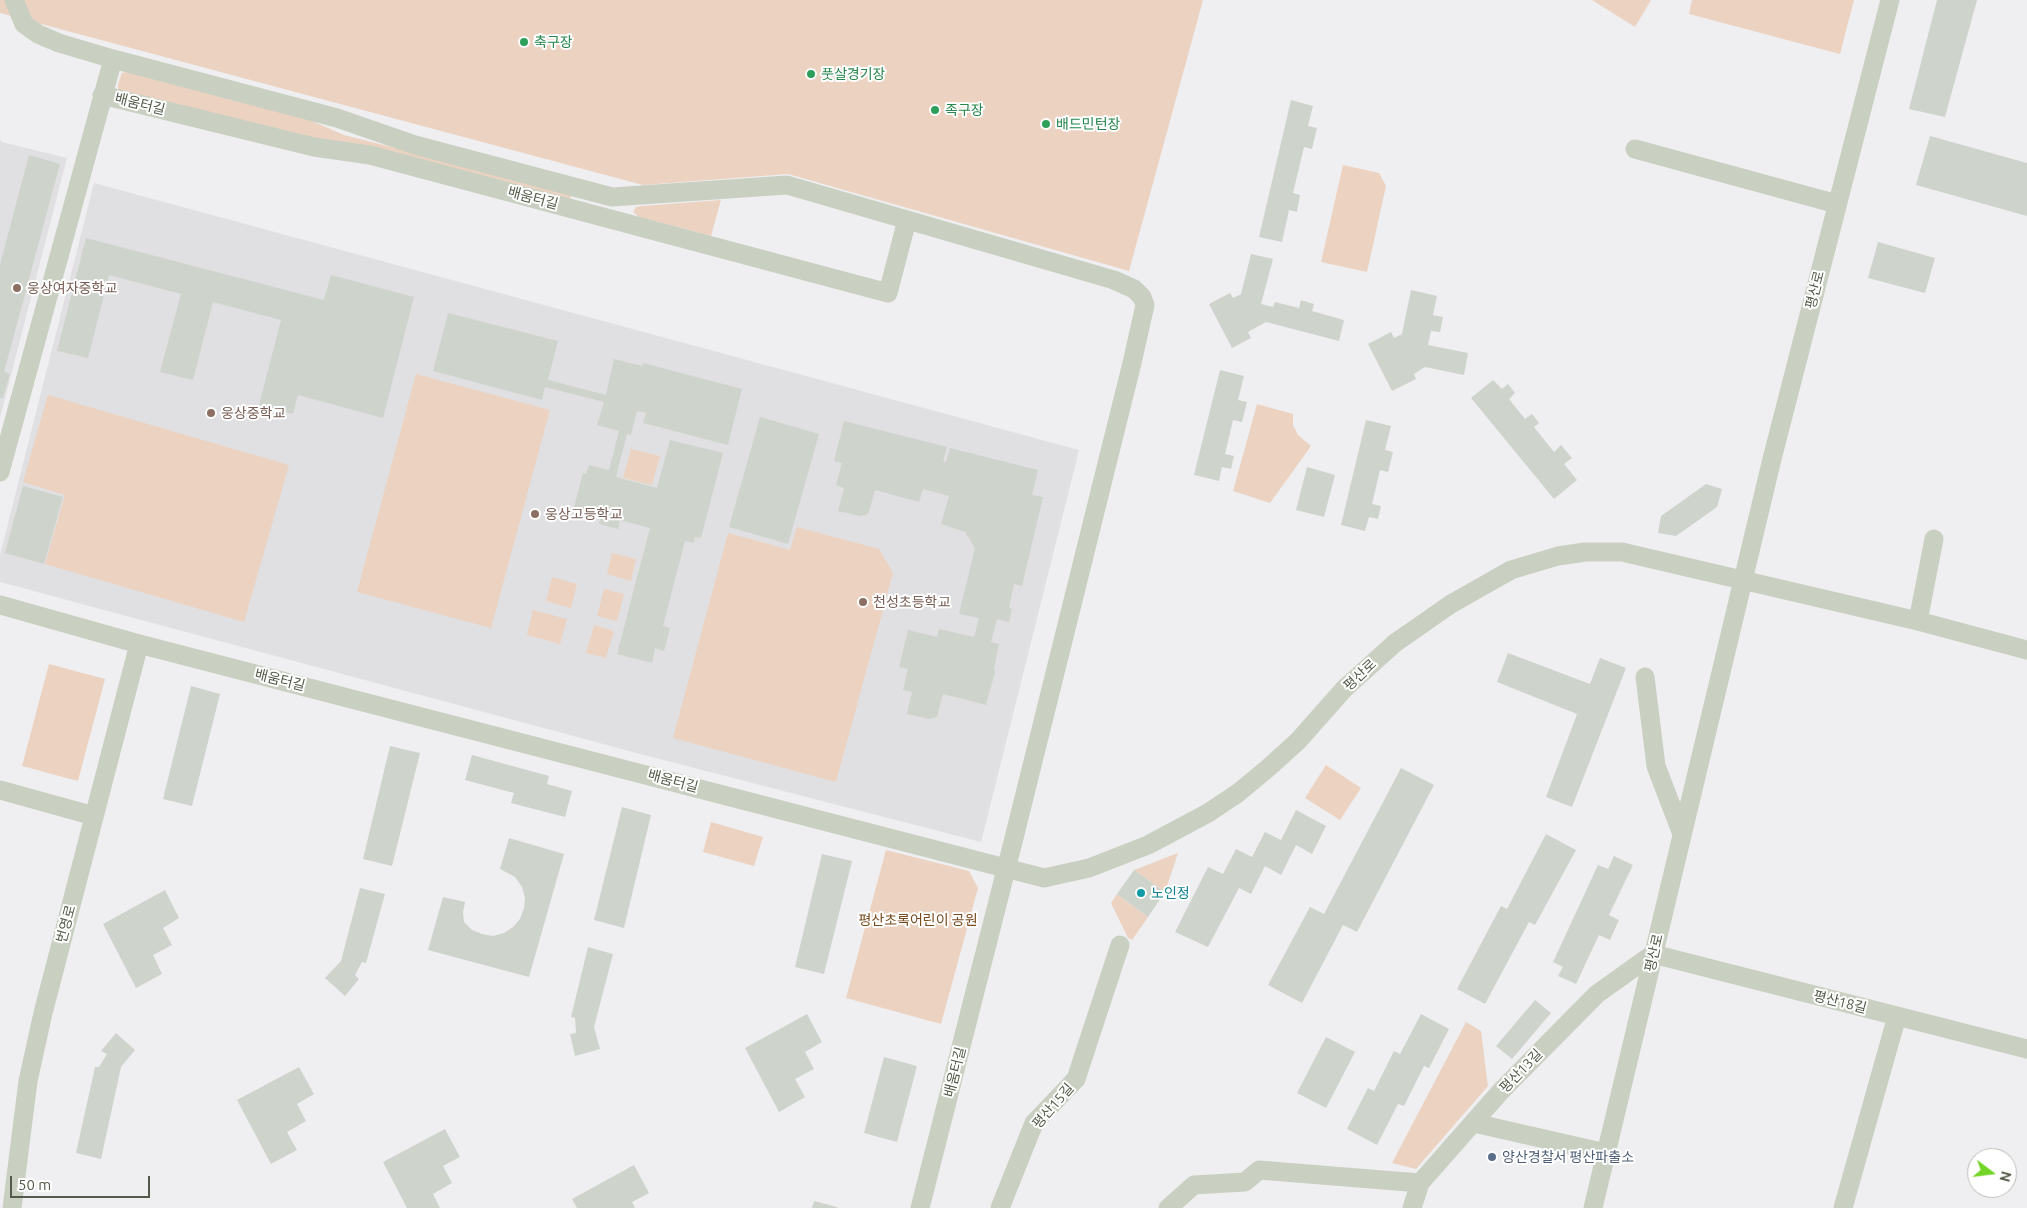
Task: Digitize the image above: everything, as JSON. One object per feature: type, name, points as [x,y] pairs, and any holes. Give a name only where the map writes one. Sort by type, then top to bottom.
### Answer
[{"type":"street","points":[[14,0],[24,24],[38,34],[60,43],[113,59]]},
{"type":"street","name":"평산로","points":[[1593,1208],[1742,580],[1890,0]]},
{"type":"street","name":"배움터길","points":[[0,472],[113,59],[337,118],[415,145],[612,197],[787,185],[1114,280],[1134,289],[1142,297],[1145,305],[920,1208]]},
{"type":"street","name":"배움터길","points":[[102,95],[314,147],[370,154],[888,293],[908,220]]},
{"type":"street","points":[[1635,149],[1837,204]]},
{"type":"street","points":[[606,218],[612,197]]},
{"type":"street","points":[[1918,621],[1934,539]]},
{"type":"street","name":"평산로","points":[[1006,868],[1044,878],[1089,868],[1148,845],[1208,813],[1238,793],[1267,770],[1298,741],[1344,690],[1395,643],[1451,604],[1511,570],[1558,556],[1585,552],[1622,552],[1918,621],[2027,650]]},
{"type":"street","name":"배움터길","points":[[0,605],[139,644],[1006,868]]},
{"type":"street","name":"번영로","points":[[12,1208],[28,1081],[43,1013],[139,644]]},
{"type":"street","points":[[1645,677],[1656,766],[1682,834]]},
{"type":"street","points":[[0,790],[94,816]]},
{"type":"street","name":"평산15길","points":[[1000,1208],[1034,1123],[1076,1079],[1120,945]]},
{"type":"street","name":"평산18길","points":[[1653,954],[2027,1049]]},
{"type":"street","name":"평산13길","points":[[1412,1208],[1420,1183],[1501,1091],[1597,994],[1653,954]]},
{"type":"street","points":[[1843,1208],[1897,1016]]},
{"type":"street","points":[[1474,1123],[1606,1153]]},
{"type":"street","points":[[1168,1208],[1194,1185],[1245,1182],[1259,1170],[1420,1183]]},
{"type":"shaded area","name":"웅상여자중학교","points":[[0,139],[2,142],[67,158],[0,418]]},
{"type":"shaded area","points":[[94,183],[1079,450],[981,842],[644,755],[0,582],[0,555]]},
{"type":"green space","points":[[0,0],[1203,0],[1129,271],[788,174],[643,185],[0,13]]},
{"type":"green space","points":[[1592,0],[1651,0],[1635,27]]},
{"type":"green space","points":[[1692,0],[1854,0],[1840,54],[1689,14]]},
{"type":"green space","points":[[126,72],[305,118],[344,135],[570,192],[572,196],[569,199],[302,139],[118,90],[122,73]]},
{"type":"green space","points":[[1343,165],[1379,173],[1386,186],[1367,272],[1321,262]]},
{"type":"green space","points":[[721,200],[711,236],[639,217],[633,212],[636,207],[642,206]]},
{"type":"green space","points":[[416,374],[550,410],[491,628],[357,592]]},
{"type":"green space","points":[[48,395],[289,465],[244,622],[45,564],[65,495],[23,482]]},
{"type":"green space","points":[[1257,404],[1293,414],[1293,425],[1298,435],[1311,446],[1270,503],[1233,491]]},
{"type":"green space","points":[[631,449],[660,456],[652,485],[623,478]]},
{"type":"green space","points":[[797,527],[879,549],[893,573],[836,782],[673,738],[728,533],[790,550]]},
{"type":"green space","points":[[612,553],[636,559],[631,581],[607,574]]},
{"type":"green space","points":[[552,577],[577,584],[571,608],[546,601]]},
{"type":"green space","points":[[604,589],[624,594],[617,621],[597,616]]},
{"type":"green space","points":[[533,610],[567,619],[560,644],[527,635]]},
{"type":"green space","points":[[594,625],[614,631],[606,658],[586,653]]},
{"type":"green space","points":[[49,664],[105,679],[78,781],[22,766]]},
{"type":"green space","points":[[1326,765],[1361,788],[1340,820],[1305,798]]},
{"type":"green space","points":[[711,822],[763,837],[754,866],[703,852]]},
{"type":"green space","name":"평산초록어린이 공원","points":[[886,850],[969,871],[978,888],[941,1024],[846,998]]},
{"type":"green space","points":[[1178,853],[1165,892],[1134,870]]},
{"type":"green space","points":[[1117,894],[1148,917],[1132,940],[1128,938],[1111,903]]},
{"type":"green space","points":[[1466,1022],[1481,1031],[1488,1086],[1416,1169],[1392,1163]]},
{"type":"building","points":[[1937,0],[1977,0],[1945,117],[1909,109]]},
{"type":"building","points":[[1291,100],[1313,106],[1308,126],[1317,128],[1312,149],[1304,147],[1293,193],[1300,195],[1297,212],[1289,210],[1282,242],[1259,237]]},
{"type":"building","points":[[1930,136],[2027,163],[2027,216],[1916,185]]},
{"type":"building","name":"웅상여자중학교","points":[[29,155],[60,164],[4,372],[10,374],[3,398],[0,398],[0,265]]},
{"type":"building","points":[[86,238],[324,300],[331,275],[414,297],[383,418],[298,395],[293,414],[259,405],[281,320],[213,302],[193,380],[160,372],[181,294],[109,275],[88,358],[57,351]]},
{"type":"building","points":[[1878,242],[1935,258],[1925,293],[1868,278]]},
{"type":"building","points":[[1251,254],[1273,259],[1261,304],[1273,307],[1275,302],[1299,308],[1301,300],[1314,304],[1312,311],[1344,320],[1339,341],[1266,322],[1248,332],[1251,338],[1232,348],[1209,304],[1230,293],[1233,298],[1241,294]]},
{"type":"building","points":[[1411,290],[1437,296],[1433,315],[1443,317],[1440,332],[1431,331],[1428,345],[1468,353],[1464,375],[1425,367],[1414,374],[1416,379],[1392,391],[1368,344],[1391,332],[1394,338],[1402,334]]},
{"type":"building","points":[[448,313],[558,341],[548,380],[606,395],[614,359],[642,366],[643,363],[742,389],[728,445],[643,423],[646,413],[637,411],[631,435],[627,434],[616,477],[657,488],[670,440],[723,453],[701,538],[695,537],[694,543],[685,541],[663,626],[670,628],[664,651],[655,648],[652,663],[617,654],[650,528],[620,520],[618,529],[599,524],[601,514],[574,507],[583,473],[586,474],[589,465],[609,470],[619,431],[597,425],[604,402],[545,387],[542,400],[433,371]]},
{"type":"building","points":[[1220,370],[1244,376],[1238,400],[1247,402],[1242,422],[1233,420],[1225,454],[1234,456],[1231,469],[1222,467],[1219,481],[1194,475]]},
{"type":"building","points":[[1493,380],[1502,389],[1508,384],[1515,393],[1509,399],[1525,419],[1532,414],[1539,423],[1534,427],[1554,452],[1561,445],[1572,458],[1564,464],[1577,480],[1554,499],[1471,398]]},
{"type":"building","points":[[760,417],[819,434],[788,544],[729,527]]},
{"type":"building","points":[[1366,420],[1391,426],[1385,450],[1393,452],[1388,472],[1380,470],[1372,504],[1381,506],[1378,519],[1369,517],[1365,531],[1341,525]]},
{"type":"building","points":[[844,421],[947,447],[943,462],[946,462],[950,448],[1038,470],[1032,495],[1043,497],[1022,586],[1014,584],[1009,608],[1012,609],[1009,622],[997,619],[991,642],[999,644],[994,668],[995,672],[986,705],[943,694],[937,717],[929,719],[907,714],[912,692],[903,690],[908,669],[899,667],[908,630],[937,637],[939,629],[974,637],[979,618],[959,614],[975,548],[965,532],[941,524],[949,496],[923,489],[919,502],[875,490],[869,512],[866,515],[860,516],[838,511],[844,488],[836,485],[842,463],[834,461]]},
{"type":"building","points":[[1307,467],[1335,475],[1324,517],[1296,510]]},
{"type":"building","points":[[1706,484],[1722,489],[1717,507],[1676,536],[1658,533],[1661,516]]},
{"type":"building","points":[[23,486],[63,497],[44,564],[5,553]]},
{"type":"building","points":[[1508,653],[1590,684],[1600,658],[1626,668],[1572,807],[1546,797],[1577,714],[1497,682]]},
{"type":"building","points":[[191,686],[220,694],[192,806],[163,799]]},
{"type":"building","points":[[390,746],[420,753],[392,866],[363,859]]},
{"type":"building","points":[[472,755],[549,776],[547,784],[572,791],[565,817],[511,803],[514,793],[465,780]]},
{"type":"building","points":[[1401,768],[1434,785],[1357,932],[1343,925],[1302,1003],[1268,985],[1310,907],[1324,914]]},
{"type":"building","points":[[622,807],[651,815],[624,928],[594,920]]},
{"type":"building","points":[[1296,810],[1326,826],[1312,854],[1296,845],[1281,875],[1265,866],[1251,894],[1239,888],[1208,947],[1175,932],[1208,867],[1223,874],[1236,849],[1252,857],[1265,832],[1281,840]]},
{"type":"building","points":[[1546,834],[1576,850],[1535,925],[1529,922],[1485,1004],[1457,989],[1501,906],[1507,909]]},
{"type":"building","points":[[509,838],[564,854],[529,977],[428,950],[443,897],[465,902],[464,922],[472,930],[482,934],[493,936],[504,933],[520,919],[525,898],[522,887],[515,877],[500,869]]},
{"type":"building","points":[[822,854],[852,861],[824,974],[795,967]]},
{"type":"building","points":[[1614,856],[1633,865],[1609,915],[1619,920],[1610,940],[1599,935],[1576,984],[1558,976],[1563,967],[1553,962],[1598,865],[1608,869]]},
{"type":"building","name":"노인정","points":[[1134,870],[1165,892],[1148,917],[1117,894]]},
{"type":"building","points":[[360,888],[385,894],[366,963],[362,962],[355,975],[359,979],[345,996],[325,978],[341,961]]},
{"type":"building","points":[[165,890],[179,918],[163,928],[172,945],[153,955],[162,974],[136,988],[103,924]]},
{"type":"building","points":[[588,947],[613,954],[594,1027],[600,1049],[575,1056],[570,1034],[576,1033],[575,1018],[571,1017]]},
{"type":"building","points":[[1535,1000],[1551,1013],[1512,1059],[1496,1046]]},
{"type":"building","points":[[807,1014],[822,1042],[805,1052],[814,1069],[795,1079],[805,1097],[779,1112],[745,1048]]},
{"type":"building","points":[[1421,1014],[1449,1029],[1429,1068],[1424,1066],[1404,1106],[1398,1104],[1377,1145],[1347,1129],[1368,1088],[1374,1091],[1394,1051],[1400,1054]]},
{"type":"building","points":[[116,1033],[135,1050],[121,1067],[101,1159],[76,1153],[95,1067],[99,1067],[107,1054],[101,1051]]},
{"type":"building","points":[[1326,1037],[1355,1052],[1326,1108],[1297,1093]]},
{"type":"building","points":[[884,1057],[917,1066],[897,1142],[864,1133]]},
{"type":"building","points":[[299,1067],[314,1094],[297,1104],[306,1121],[287,1132],[297,1150],[271,1164],[237,1100]]},
{"type":"building","points":[[445,1129],[460,1157],[443,1166],[452,1183],[433,1194],[440,1208],[407,1208],[383,1162]]},
{"type":"building","points":[[634,1165],[649,1193],[632,1202],[635,1208],[577,1208],[572,1199]]},
{"type":"building","points":[[814,1201],[837,1207],[837,1208],[812,1208]]},
{"type":"place","name":"축구장","points":[[524,42]]},
{"type":"place","name":"풋살경기장","points":[[811,74]]},
{"type":"place","name":"족구장","points":[[935,110]]},
{"type":"place","name":"배드민턴장","points":[[1046,124]]},
{"type":"place","name":"웅상여자중학교","points":[[17,288]]},
{"type":"place","name":"웅상중학교","points":[[211,413]]},
{"type":"place","name":"웅상고등학교","points":[[535,514]]},
{"type":"place","name":"천성초등학교","points":[[863,602]]},
{"type":"place","name":"노인정","points":[[1141,893]]},
{"type":"place","name":"양산경찰서 평산파출소","points":[[1492,1157]]}]
